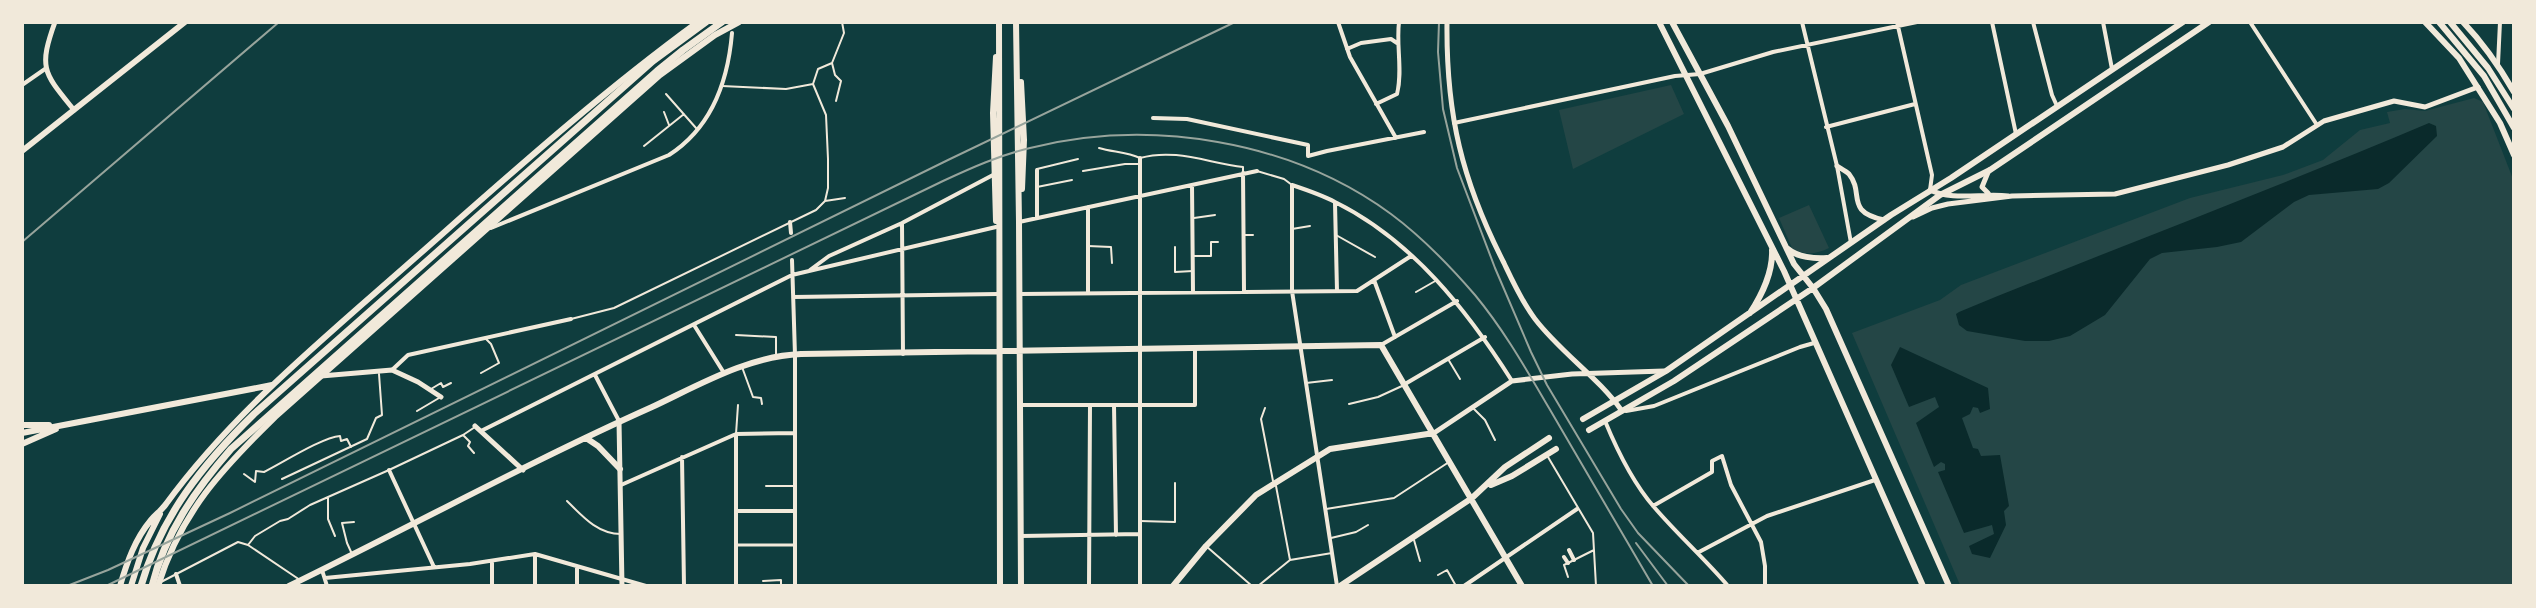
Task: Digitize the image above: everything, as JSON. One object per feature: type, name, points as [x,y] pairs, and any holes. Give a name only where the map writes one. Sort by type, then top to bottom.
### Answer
[{"type":"highway","points":[[141,585],[158,537],[189,484],[217,450],[262,406],[653,61],[706,22]]},
{"type":"highway","points":[[156,585],[168,540],[183,512],[211,472],[231,449],[657,71],[722,22]]},
{"type":"main road","points":[[22,151],[186,22]]},
{"type":"main road","points":[[120,585],[129,555],[150,521],[163,508],[209,448],[274,385],[604,93],[698,22]]},
{"type":"main road","points":[[156,585],[173,544],[213,481],[275,417],[660,75],[715,35],[740,22]]},
{"type":"main road","points":[[1659,22],[1772,246],[1923,585]]},
{"type":"main road","points":[[1672,22],[1728,126],[1780,239],[1794,264],[1826,309],[1949,585]]},
{"type":"main road","points":[[1583,419],[1666,371],[1790,287],[1827,258],[2182,22]]},
{"type":"main road","points":[[1589,430],[1674,381],[1813,288],[1940,195],[1990,170],[2209,22]]},
{"type":"main road","points":[[2425,22],[2460,58],[2500,123],[2514,155]]},
{"type":"main road","points":[[2439,22],[2484,76],[2514,128]]},
{"type":"main road","points":[[2450,22],[2488,68],[2514,109]]},
{"type":"main road","points":[[2463,22],[2498,64],[2514,93]]},
{"type":"main road","points":[[999,23],[993,113],[993,176],[999,257]]},
{"type":"main road","points":[[999,23],[1000,585]]},
{"type":"main road","points":[[1016,25],[1024,140],[1024,175],[1019,213],[1021,585]]},
{"type":"main road","points":[[1780,239],[1791,252],[1827,258]]},
{"type":"main road","points":[[1749,315],[1766,282],[1773,259],[1772,246]]},
{"type":"main road","points":[[289,585],[619,421],[724,374],[776,357],[1381,345],[1473,498],[1522,585]]},
{"type":"main road","points":[[22,433],[321,376]]},
{"type":"main road","points":[[22,426],[68,424]]},
{"type":"main road","points":[[22,444],[68,424]]},
{"type":"main road","points":[[1173,585],[1206,546],[1256,495],[1330,449],[1434,433]]},
{"type":"main road","points":[[586,438],[598,446],[620,469]]},
{"type":"main road","points":[[1338,585],[1473,498],[1488,486],[1505,467],[1549,438]]},
{"type":"main road","points":[[1488,486],[1512,476],[1556,449]]},
{"type":"main road","points":[[131,585],[143,548],[163,508]]},
{"type":"street","points":[[55,22],[45,56],[45,69],[52,84],[74,110]]},
{"type":"street","points":[[1338,22],[1347,49],[1396,138]]},
{"type":"street","points":[[1376,104],[1396,94],[1400,81],[1396,43],[1399,22]]},
{"type":"street","points":[[1447,22],[1447,72],[1460,156],[1470,188],[1494,244],[1535,319],[1622,411],[1654,406],[1800,347],[1814,344]]},
{"type":"street","points":[[1802,22],[1837,166],[1851,243]]},
{"type":"street","points":[[1454,123],[1675,76],[1700,74],[1773,52],[1917,22]]},
{"type":"street","points":[[1992,22],[2016,134]]},
{"type":"street","points":[[2033,22],[2057,106]]},
{"type":"street","points":[[2103,22],[2112,69]]},
{"type":"street","points":[[2250,22],[2317,125]]},
{"type":"street","points":[[2498,64],[2500,22]]},
{"type":"street","points":[[1897,25],[1932,175],[1930,190],[1940,195],[1989,193],[2012,196]]},
{"type":"street","points":[[483,231],[669,155],[682,146],[698,130],[710,112],[721,86],[732,33]]},
{"type":"street","points":[[1347,49],[1361,43],[1391,39],[1396,43]]},
{"type":"street","points":[[22,85],[45,69]]},
{"type":"street","points":[[1899,225],[1932,208],[2012,196],[2115,194],[2228,165],[2283,147],[2317,125],[2394,101],[2425,107],[2478,87]]},
{"type":"street","points":[[1826,127],[1915,104]]},
{"type":"street","points":[[1153,118],[1187,119],[1308,145],[1308,156],[1424,132]]},
{"type":"street","points":[[1140,158],[1140,585]]},
{"type":"street","points":[[1837,166],[1850,175],[1860,209],[1871,217],[1884,220]]},
{"type":"street","points":[[1036,170],[1037,218]]},
{"type":"street","points":[[1989,193],[1982,187],[1990,170]]},
{"type":"street","points":[[1019,222],[1257,171]]},
{"type":"street","points":[[1243,173],[1244,291]]},
{"type":"street","points":[[808,272],[829,256],[902,223],[993,176]]},
{"type":"street","points":[[1192,185],[1193,292]]},
{"type":"street","points":[[1338,585],[1292,291],[1292,185],[1335,202],[1376,226],[1411,256],[1457,301],[1485,337],[1512,381]]},
{"type":"street","points":[[1335,202],[1336,291]]},
{"type":"street","points":[[1088,207],[1088,293]]},
{"type":"street","points":[[790,222],[791,233]]},
{"type":"street","points":[[902,223],[903,354]]},
{"type":"street","points":[[481,431],[792,275],[996,227]]},
{"type":"street","points":[[1020,294],[1357,291],[1411,256]]},
{"type":"street","points":[[792,260],[795,355],[795,585]]},
{"type":"street","points":[[1374,280],[1395,337]]},
{"type":"street","points":[[793,297],[998,294]]},
{"type":"street","points":[[1381,345],[1457,301]]},
{"type":"street","points":[[392,370],[408,355],[571,319]]},
{"type":"street","points":[[694,325],[724,374]]},
{"type":"street","points":[[1405,384],[1485,337]]},
{"type":"street","points":[[1020,405],[1195,405],[1195,349]]},
{"type":"street","points":[[321,376],[392,370],[431,389],[441,397]]},
{"type":"street","points":[[1434,433],[1512,381],[1534,376],[1666,371]]},
{"type":"street","points":[[595,375],[619,421],[622,585]]},
{"type":"street","points":[[1089,585],[1090,405]]},
{"type":"street","points":[[1114,405],[1116,535]]},
{"type":"street","points":[[1605,421],[1640,488],[1653,506],[1728,585]]},
{"type":"street","points":[[475,426],[523,470]]},
{"type":"street","points":[[621,485],[736,434],[795,433]]},
{"type":"street","points":[[736,434],[736,585]]},
{"type":"street","points":[[1653,506],[1712,472],[1712,460],[1722,456],[1731,486],[1761,542],[1765,585]]},
{"type":"street","points":[[682,457],[684,585]]},
{"type":"street","points":[[390,470],[434,567]]},
{"type":"street","points":[[1699,552],[1750,523],[1875,480]]},
{"type":"street","points":[[1464,585],[1577,509]]},
{"type":"street","points":[[736,514],[795,512]]},
{"type":"street","points":[[1021,536],[1140,534]]},
{"type":"street","points":[[736,545],[795,545]]},
{"type":"street","points":[[1569,550],[1574,560]]},
{"type":"street","points":[[325,578],[492,561],[535,554],[646,585]]},
{"type":"street","points":[[535,554],[535,585]]},
{"type":"street","points":[[1564,557],[1568,563]]},
{"type":"street","points":[[492,561],[492,585]]},
{"type":"street","points":[[577,566],[577,585]]},
{"type":"street","points":[[322,569],[327,585]]},
{"type":"street","points":[[176,574],[180,585]]},
{"type":"lane","points":[[836,101],[841,81],[835,75],[832,63],[844,33],[842,22]]},
{"type":"lane","points":[[571,319],[614,308],[816,210],[825,201],[828,188],[826,115],[813,84],[818,69],[832,63]]},
{"type":"lane","points":[[721,86],[786,89],[813,84]]},
{"type":"lane","points":[[666,94],[698,130]]},
{"type":"lane","points":[[664,112],[669,125]]},
{"type":"lane","points":[[644,146],[684,114]]},
{"type":"lane","points":[[1099,148],[1140,158],[1155,154],[1193,156],[1225,165],[1243,166],[1243,173]]},
{"type":"lane","points":[[1036,170],[1078,159]]},
{"type":"lane","points":[[1083,171],[1125,164],[1140,164]]},
{"type":"lane","points":[[1257,171],[1284,179],[1292,185]]},
{"type":"lane","points":[[1037,187],[1072,180]]},
{"type":"lane","points":[[825,201],[845,198]]},
{"type":"lane","points":[[1192,218],[1215,215]]},
{"type":"lane","points":[[1292,229],[1310,226]]},
{"type":"lane","points":[[1244,235],[1253,235]]},
{"type":"lane","points":[[1336,236],[1375,257]]},
{"type":"lane","points":[[1193,256],[1210,256],[1210,242],[1218,242]]},
{"type":"lane","points":[[1088,246],[1111,247],[1112,263]]},
{"type":"lane","points":[[1175,247],[1175,272],[1193,271]]},
{"type":"lane","points":[[1416,292],[1437,280]]},
{"type":"lane","points":[[736,335],[776,337],[776,357]]},
{"type":"lane","points":[[481,373],[499,363],[491,344],[485,338]]},
{"type":"lane","points":[[1448,359],[1460,379]]},
{"type":"lane","points":[[742,367],[753,397],[761,398],[762,404]]},
{"type":"lane","points":[[282,479],[367,439],[376,418],[382,415],[379,371]]},
{"type":"lane","points":[[1306,383],[1332,380]]},
{"type":"lane","points":[[431,389],[441,383],[443,387],[451,383]]},
{"type":"lane","points":[[1349,404],[1378,397],[1405,384]]},
{"type":"lane","points":[[417,411],[441,397]]},
{"type":"lane","points":[[736,434],[738,405]]},
{"type":"lane","points":[[1472,407],[1485,420],[1495,440]]},
{"type":"lane","points":[[1265,408],[1261,419],[1290,560]]},
{"type":"lane","points":[[248,545],[255,536],[267,528],[288,519],[310,505],[390,470],[463,435],[475,426]]},
{"type":"lane","points":[[244,474],[255,482],[256,471],[264,472],[321,443],[330,436],[340,435],[341,441],[347,439],[351,447]]},
{"type":"lane","points":[[463,435],[470,442],[468,446],[474,453]]},
{"type":"lane","points":[[1547,455],[1593,533],[1596,585]]},
{"type":"lane","points":[[1326,509],[1394,498],[1450,461]]},
{"type":"lane","points":[[1140,521],[1175,522],[1175,483]]},
{"type":"lane","points":[[766,486],[795,486]]},
{"type":"lane","points":[[328,497],[328,519],[335,536]]},
{"type":"lane","points":[[567,501],[594,526],[611,534],[621,534]]},
{"type":"lane","points":[[352,554],[342,523],[354,522]]},
{"type":"lane","points":[[1330,538],[1356,532],[1368,525]]},
{"type":"lane","points":[[1413,537],[1420,561]]},
{"type":"lane","points":[[156,585],[238,542],[248,545],[301,580]]},
{"type":"lane","points":[[1206,546],[1252,585]]},
{"type":"lane","points":[[1569,577],[1564,565],[1594,550]]},
{"type":"lane","points":[[1258,585],[1290,560],[1332,553]]},
{"type":"lane","points":[[1438,575],[1447,570],[1456,585]]},
{"type":"lane","points":[[763,581],[781,580],[783,585],[795,585]]},
{"type":"shaded area","points":[[1671,85],[1684,114],[1573,169],[1559,110]]},
{"type":"shaded area","points":[[2474,98],[2483,102],[2513,179],[2513,585],[1960,585],[1852,333],[1940,300],[1961,285],[2190,198],[2283,175],[2323,160],[2360,130],[2390,123],[2387,112],[2405,109],[2425,111]]},
{"type":"shaded area","points":[[2429,123],[2436,126],[2437,136],[2389,183],[2378,189],[2309,195],[2294,202],[2241,242],[2162,253],[2150,259],[2105,315],[2070,336],[2049,341],[2025,341],[1967,331],[1959,325],[1956,314],[1959,312]]},
{"type":"shaded area","points":[[1809,205],[1829,248],[1820,252],[1801,252],[1792,248],[1779,218]]},
{"type":"shaded area","points":[[1900,347],[1988,388],[1990,409],[1980,413],[1978,408],[1973,407],[1970,414],[1962,418],[1973,448],[1978,449],[1981,456],[2000,455],[2009,506],[2004,511],[2006,525],[1990,558],[1972,554],[1969,546],[1994,534],[1992,525],[1964,533],[1938,472],[1945,470],[1945,464],[1941,462],[1934,467],[1916,423],[1939,407],[1935,397],[1909,407],[1891,365]]},
{"type":"railway","points":[[22,242],[279,22]]},
{"type":"railway","points":[[67,586],[108,570],[230,513],[948,160],[1235,22]]},
{"type":"railway","points":[[1439,22],[1438,52],[1443,109],[1457,168],[1495,268],[1531,352],[1547,385],[1621,509],[1638,533],[1689,586]]},
{"type":"railway","points":[[106,586],[964,171],[1030,148],[1076,139],[1123,135],[1170,136],[1218,142],[1264,153],[1309,168],[1351,189],[1391,214],[1414,232],[1465,284],[1486,308],[1505,336],[1653,586]]},
{"type":"railway","points":[[1636,543],[1668,586]]}]
